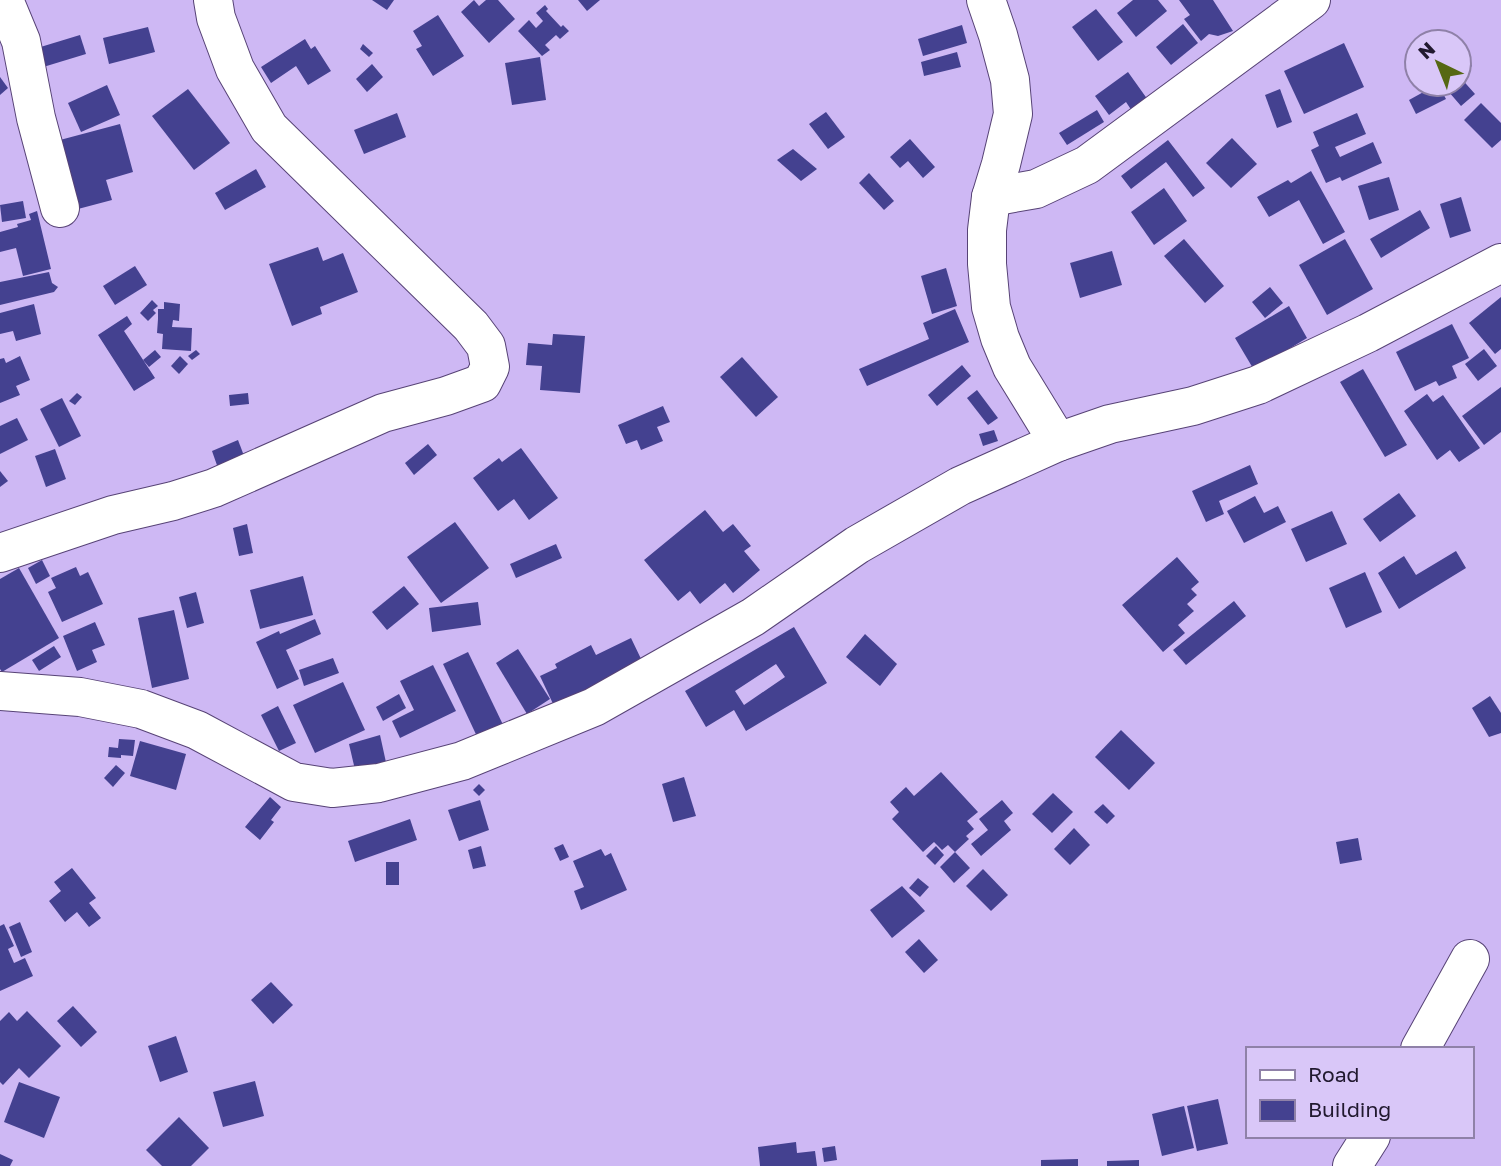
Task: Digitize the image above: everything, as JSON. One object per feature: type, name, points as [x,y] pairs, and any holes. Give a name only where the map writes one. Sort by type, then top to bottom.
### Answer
[{"type":"street","points":[[4,0],[21,41],[36,118],[60,208]]},
{"type":"street","points":[[0,553],[113,516],[214,488],[383,413],[482,383],[490,367],[486,346],[471,326],[269,128],[235,69],[216,18],[213,0]]},
{"type":"street","points":[[986,0],[1010,80],[1013,114],[991,197],[987,230],[991,307],[1012,367],[1058,442]]},
{"type":"street","points":[[991,197],[1036,188],[1087,165],[1311,0]]},
{"type":"street","points":[[0,691],[80,697],[141,709],[197,730],[294,782],[332,788],[379,783],[462,761],[594,707],[753,617],[857,545],[960,486],[1058,442],[1110,424],[1193,406],[1258,385],[1368,333],[1501,263]]},
{"type":"street","points":[[1421,1047],[1470,959]]},
{"type":"street","points":[[1352,1166],[1370,1138]]},
{"type":"building","points":[[372,0],[394,0],[387,10]]},
{"type":"building","points":[[474,0],[479,6],[486,0],[498,0],[515,19],[489,43],[461,12]]},
{"type":"building","points":[[578,0],[600,0],[587,11]]},
{"type":"building","points":[[1133,0],[1158,0],[1167,11],[1136,37],[1117,13]]},
{"type":"building","points":[[1179,0],[1213,0],[1233,31],[1218,36],[1209,34],[1201,41],[1184,19],[1190,15]]},
{"type":"building","points":[[545,5],[548,9],[546,11],[561,27],[563,25],[569,31],[560,39],[556,35],[545,45],[550,50],[542,56],[518,31],[529,20],[536,28],[543,21],[536,13]]},
{"type":"building","points":[[1096,9],[1123,42],[1098,61],[1072,27]]},
{"type":"building","points":[[438,15],[464,56],[433,76],[416,49],[422,46],[413,31]]},
{"type":"building","points":[[1183,24],[1198,43],[1171,65],[1156,47]]},
{"type":"building","points":[[962,25],[967,43],[923,56],[918,39]]},
{"type":"building","points":[[148,27],[155,52],[109,64],[103,38]]},
{"type":"building","points":[[80,35],[86,54],[40,68],[34,49]]},
{"type":"building","points":[[305,39],[311,49],[315,46],[331,71],[308,85],[296,66],[271,83],[261,67]]},
{"type":"building","points":[[1344,43],[1364,87],[1304,114],[1284,71]]},
{"type":"building","points":[[363,44],[373,53],[369,57],[360,49]]},
{"type":"building","points":[[957,52],[961,67],[924,76],[921,62]]},
{"type":"building","points":[[540,57],[546,100],[512,105],[505,63]]},
{"type":"building","points":[[372,64],[383,77],[367,92],[356,79]]},
{"type":"building","points":[[1128,72],[1148,100],[1132,111],[1126,102],[1109,115],[1095,96]]},
{"type":"building","points":[[0,77],[8,88],[0,95]]},
{"type":"building","points":[[107,85],[120,115],[81,132],[68,103]]},
{"type":"building","points":[[188,89],[230,143],[194,170],[152,116]]},
{"type":"building","points":[[1280,89],[1292,122],[1277,128],[1265,95]]},
{"type":"building","points":[[1413,98],[1446,99],[1416,114],[1409,100]]},
{"type":"building","points":[[1454,98],[1470,98],[1461,106]]},
{"type":"building","points":[[1481,103],[1501,123],[1501,140],[1492,148],[1464,120]]},
{"type":"building","points":[[1097,110],[1104,122],[1067,145],[1059,133]]},
{"type":"building","points":[[826,112],[845,137],[828,149],[809,124]]},
{"type":"building","points":[[397,113],[406,137],[364,154],[354,130]]},
{"type":"building","points":[[1357,113],[1366,134],[1335,147],[1340,157],[1373,142],[1382,163],[1342,181],[1340,177],[1326,183],[1311,150],[1319,146],[1313,132]]},
{"type":"building","points":[[120,124],[133,172],[106,180],[112,200],[78,209],[60,140]]},
{"type":"building","points":[[1232,138],[1257,164],[1231,188],[1206,163]]},
{"type":"building","points":[[910,139],[935,167],[923,178],[908,161],[900,168],[890,157]]},
{"type":"building","points":[[1168,140],[1205,188],[1193,197],[1166,162],[1131,189],[1121,176]]},
{"type":"building","points":[[793,149],[817,169],[801,181],[777,160]]},
{"type":"building","points":[[256,169],[266,187],[225,210],[215,193]]},
{"type":"building","points":[[1311,171],[1345,232],[1323,244],[1299,200],[1269,217],[1257,197],[1288,180],[1291,183]]},
{"type":"building","points":[[869,173],[894,201],[884,210],[859,183]]},
{"type":"building","points":[[1389,177],[1399,210],[1369,220],[1358,186]]},
{"type":"building","points":[[1164,188],[1187,221],[1154,245],[1131,212]]},
{"type":"building","points":[[1461,197],[1471,231],[1450,238],[1440,204]]},
{"type":"building","points":[[23,201],[26,218],[2,222],[0,205]]},
{"type":"building","points":[[1420,210],[1430,228],[1381,258],[1370,239]]},
{"type":"building","points":[[37,211],[51,269],[23,276],[16,248],[0,252],[0,232],[31,220],[29,214]]},
{"type":"building","points":[[1184,239],[1224,286],[1205,303],[1164,256]]},
{"type":"building","points":[[1345,239],[1373,289],[1327,315],[1299,265]]},
{"type":"building","points":[[318,247],[323,261],[343,253],[358,292],[320,307],[322,314],[292,326],[269,264]]},
{"type":"building","points":[[1112,251],[1122,285],[1080,298],[1070,263]]},
{"type":"building","points":[[135,266],[147,285],[115,305],[103,286]]},
{"type":"building","points":[[946,268],[957,306],[932,314],[921,276]]},
{"type":"building","points":[[49,272],[52,283],[58,287],[54,292],[0,305],[0,282]]},
{"type":"building","points":[[1270,287],[1283,303],[1265,318],[1252,302]]},
{"type":"building","points":[[1501,297],[1501,349],[1495,354],[1469,323]]},
{"type":"building","points":[[152,300],[158,306],[153,310],[156,313],[148,321],[140,313]]},
{"type":"building","points":[[164,302],[180,304],[179,321],[173,320],[172,327],[192,328],[191,351],[162,349],[163,334],[157,333],[158,309],[164,309]]},
{"type":"building","points":[[34,304],[41,334],[16,341],[13,331],[0,334],[0,313]]},
{"type":"building","points":[[1289,306],[1307,338],[1254,370],[1235,338]]},
{"type":"building","points":[[955,309],[969,342],[867,386],[859,369],[929,339],[923,323]]},
{"type":"building","points":[[127,316],[132,324],[124,331],[155,378],[134,391],[98,335]]},
{"type":"building","points":[[1452,324],[1469,358],[1452,366],[1457,378],[1439,386],[1436,381],[1415,391],[1396,352]]},
{"type":"building","points":[[553,334],[585,336],[580,393],[540,390],[542,366],[526,365],[528,343],[552,345]]},
{"type":"building","points":[[1484,349],[1497,366],[1478,381],[1465,364]]},
{"type":"building","points":[[155,350],[161,357],[149,367],[143,360]]},
{"type":"building","points":[[196,350],[200,354],[192,360],[188,356]]},
{"type":"building","points":[[20,356],[30,380],[16,386],[20,395],[0,403],[0,359],[4,358],[6,363]]},
{"type":"building","points":[[180,356],[188,364],[179,374],[171,366]]},
{"type":"building","points":[[742,357],[778,397],[756,417],[720,377]]},
{"type":"building","points":[[962,365],[971,376],[937,406],[928,395]]},
{"type":"building","points":[[1363,369],[1407,445],[1385,457],[1340,382]]},
{"type":"building","points":[[1501,387],[1501,432],[1484,445],[1462,416]]},
{"type":"building","points":[[977,390],[998,418],[988,425],[967,398]]},
{"type":"building","points":[[77,393],[82,397],[75,405],[69,401]]},
{"type":"building","points":[[248,393],[249,404],[230,406],[229,395]]},
{"type":"building","points":[[1427,394],[1433,402],[1443,395],[1480,448],[1459,462],[1450,450],[1437,460],[1404,411]]},
{"type":"building","points":[[62,398],[81,436],[59,447],[40,409]]},
{"type":"building","points":[[663,406],[670,422],[657,427],[663,441],[641,450],[637,440],[626,444],[618,425]]},
{"type":"building","points":[[17,418],[28,440],[0,454],[0,426]]},
{"type":"building","points":[[994,430],[998,441],[983,446],[979,434]]},
{"type":"building","points":[[238,440],[246,461],[219,471],[212,451]]},
{"type":"building","points":[[428,444],[437,455],[414,475],[405,463]]},
{"type":"building","points":[[521,448],[558,498],[529,520],[514,499],[498,511],[473,478],[499,458],[502,462]]},
{"type":"building","points":[[55,449],[66,479],[46,487],[35,456]]},
{"type":"building","points":[[1250,465],[1258,484],[1219,501],[1224,514],[1206,522],[1192,491]]},
{"type":"building","points":[[0,471],[8,481],[0,487]]},
{"type":"building","points":[[1399,493],[1416,516],[1380,542],[1363,519]]},
{"type":"building","points":[[1255,496],[1264,513],[1278,506],[1286,522],[1244,543],[1227,511]]},
{"type":"building","points":[[705,510],[723,532],[733,524],[751,546],[744,551],[760,570],[733,593],[725,583],[700,604],[690,591],[678,601],[644,560]]},
{"type":"building","points":[[1332,511],[1347,544],[1306,562],[1291,529]]},
{"type":"building","points":[[455,522],[489,568],[441,603],[407,557]]},
{"type":"building","points":[[247,524],[253,553],[239,556],[233,528]]},
{"type":"building","points":[[556,544],[562,558],[516,578],[510,564]]},
{"type":"building","points":[[1456,551],[1466,568],[1399,609],[1378,573],[1404,556],[1416,575]]},
{"type":"building","points":[[1177,557],[1199,582],[1191,589],[1197,595],[1187,604],[1194,611],[1178,625],[1185,633],[1163,652],[1122,605]]},
{"type":"building","points":[[42,560],[50,576],[36,584],[28,568]]},
{"type":"building","points":[[76,567],[80,576],[88,572],[103,604],[62,622],[48,592],[56,588],[51,578]]},
{"type":"building","points":[[19,568],[59,638],[2,672],[0,579]]},
{"type":"building","points":[[1365,572],[1382,612],[1346,628],[1329,588]]},
{"type":"building","points":[[303,576],[313,615],[260,629],[250,590]]},
{"type":"building","points":[[404,586],[419,604],[387,630],[372,612]]},
{"type":"building","points":[[196,592],[204,623],[187,628],[179,597]]},
{"type":"building","points":[[1234,601],[1246,616],[1186,665],[1173,650]]},
{"type":"building","points":[[478,602],[481,625],[432,632],[429,608]]},
{"type":"building","points":[[174,610],[189,679],[152,688],[138,618]]},
{"type":"building","points":[[315,619],[321,634],[286,650],[299,679],[277,689],[256,642]]},
{"type":"building","points":[[95,622],[105,645],[92,650],[97,662],[77,671],[63,636]]},
{"type":"building","points":[[794,627],[827,683],[746,731],[734,710],[706,727],[685,691]],"holes":[[[776,664],[785,677],[744,705],[735,691]]]},
{"type":"building","points":[[865,634],[897,664],[880,686],[846,657]]},
{"type":"building","points":[[631,638],[643,663],[555,708],[540,676],[557,668],[555,664],[591,645],[596,655]]},
{"type":"building","points":[[54,646],[61,657],[39,671],[32,660]]},
{"type":"building","points":[[518,649],[550,699],[527,714],[496,663]]},
{"type":"building","points":[[468,652],[507,733],[481,745],[443,664]]},
{"type":"building","points":[[333,658],[339,673],[304,686],[299,670]]},
{"type":"building","points":[[433,665],[456,711],[400,738],[392,721],[414,710],[400,681]]},
{"type":"building","points":[[343,682],[365,730],[315,753],[293,705]]},
{"type":"building","points":[[399,694],[406,708],[383,721],[376,707]]},
{"type":"building","points":[[1490,696],[1501,713],[1501,733],[1489,737],[1472,708]]},
{"type":"building","points":[[278,706],[296,743],[279,751],[261,715]]},
{"type":"building","points":[[1121,730],[1155,763],[1129,790],[1095,757]]},
{"type":"building","points":[[380,735],[387,767],[356,774],[349,744]]},
{"type":"building","points":[[119,739],[135,740],[133,756],[108,757],[109,747],[118,748]]},
{"type":"building","points":[[140,741],[186,754],[176,790],[130,776]]},
{"type":"building","points":[[116,765],[125,773],[113,787],[104,778]]},
{"type":"building","points":[[941,772],[978,812],[967,821],[974,829],[966,836],[969,839],[955,852],[948,845],[942,850],[934,842],[923,852],[892,819],[899,812],[890,802],[906,787],[914,796]]},
{"type":"building","points":[[684,777],[696,816],[673,822],[662,784]]},
{"type":"building","points":[[479,784],[485,790],[479,796],[473,790]]},
{"type":"building","points":[[1053,793],[1073,812],[1052,833],[1032,814]]},
{"type":"building","points":[[270,797],[281,807],[271,820],[274,822],[260,840],[245,827]]},
{"type":"building","points":[[480,800],[489,830],[459,841],[448,810]]},
{"type":"building","points":[[1002,800],[1013,813],[1004,821],[1011,830],[981,856],[971,844],[988,830],[979,819]]},
{"type":"building","points":[[1103,804],[1115,816],[1107,824],[1094,812]]},
{"type":"building","points":[[410,819],[417,840],[355,862],[348,841]]},
{"type":"building","points":[[1074,828],[1090,845],[1070,865],[1054,849]]},
{"type":"building","points":[[1358,838],[1362,860],[1340,864],[1336,842]]},
{"type":"building","points":[[563,844],[569,857],[560,861],[554,848]]},
{"type":"building","points":[[481,846],[486,866],[473,869],[468,850]]},
{"type":"building","points":[[936,846],[944,855],[935,865],[926,856]]},
{"type":"building","points":[[601,849],[605,856],[611,853],[627,890],[581,910],[574,891],[584,887],[573,861]]},
{"type":"building","points":[[955,852],[970,868],[954,883],[940,867]]},
{"type":"building","points":[[386,862],[399,862],[399,885],[386,885]]},
{"type":"building","points":[[72,868],[96,898],[89,903],[101,918],[89,927],[77,912],[65,922],[49,901],[61,891],[54,882]]},
{"type":"building","points":[[983,869],[1008,895],[991,911],[966,886]]},
{"type":"building","points":[[918,878],[929,887],[920,897],[909,888]]},
{"type":"building","points":[[902,886],[925,911],[892,938],[870,910]]},
{"type":"building","points":[[20,922],[32,952],[21,957],[9,927]]},
{"type":"building","points":[[4,924],[14,946],[8,949],[14,963],[25,958],[33,976],[0,991],[0,926]]},
{"type":"building","points":[[919,939],[938,960],[924,973],[905,952]]},
{"type":"building","points":[[271,982],[293,1005],[273,1024],[251,1000]]},
{"type":"building","points":[[73,1006],[97,1032],[81,1047],[57,1021]]},
{"type":"building","points":[[27,1011],[61,1046],[29,1078],[19,1068],[3,1085],[0,1082],[0,1021],[9,1012],[17,1021]]},
{"type":"building","points":[[176,1036],[188,1072],[160,1082],[148,1046]]},
{"type":"building","points":[[255,1081],[264,1116],[223,1127],[213,1092]]},
{"type":"building","points":[[19,1082],[60,1097],[44,1138],[4,1122]]},
{"type":"building","points":[[1218,1099],[1228,1144],[1197,1151],[1187,1106]]},
{"type":"building","points":[[1184,1106],[1194,1148],[1162,1156],[1152,1114]]},
{"type":"building","points":[[179,1117],[209,1148],[191,1166],[162,1166],[146,1150]]},
{"type":"building","points":[[796,1142],[797,1153],[815,1151],[817,1166],[760,1166],[758,1147]]},
{"type":"building","points":[[835,1146],[837,1160],[824,1162],[822,1148]]},
{"type":"building","points":[[0,1154],[13,1160],[10,1166],[0,1166]]},
{"type":"building","points":[[1078,1159],[1078,1166],[1041,1166],[1041,1160]]},
{"type":"building","points":[[1139,1160],[1139,1166],[1107,1166],[1107,1161]]}]
